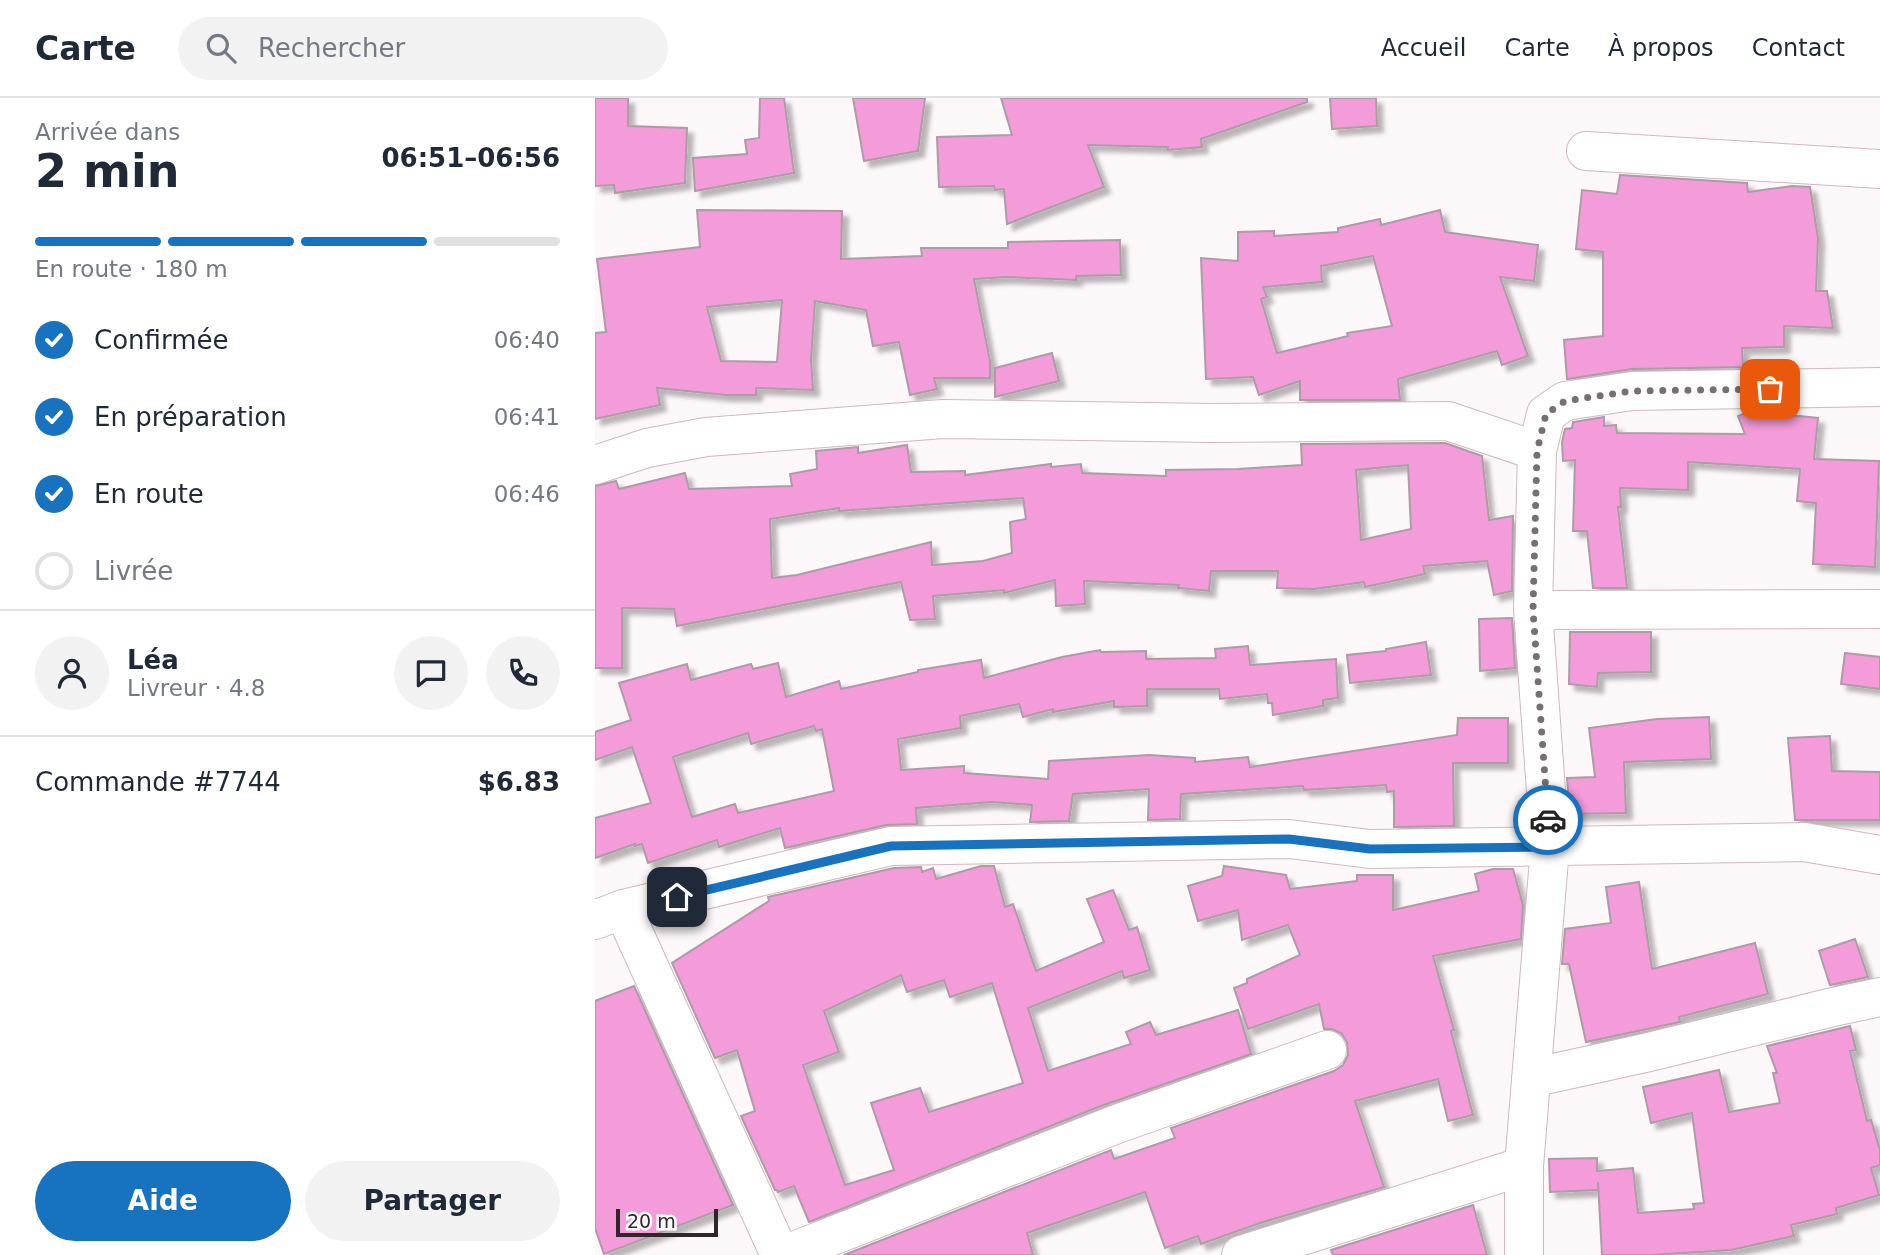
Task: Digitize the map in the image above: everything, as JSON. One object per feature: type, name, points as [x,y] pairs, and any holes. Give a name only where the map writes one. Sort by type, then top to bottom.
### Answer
[{"type":"street","points":[[1585,151],[1880,169]]},
{"type":"street","points":[[1524,1255],[1524,1166],[1550,847],[1533,610],[1537,451],[1546,414],[1565,401],[1632,391],[1880,387]]},
{"type":"street","points":[[595,465],[647,448],[706,437],[943,419],[1212,423],[1448,421],[1537,451]]},
{"type":"street","points":[[1533,610],[1880,608]]},
{"type":"street","points":[[1327,1050],[1117,1124],[782,1255],[609,915],[891,846],[1289,839],[1370,849],[1804,842],[1880,855]]},
{"type":"street","points":[[1531,1078],[1645,1054],[1880,997]]},
{"type":"street","points":[[1241,1255],[1524,1166]]},
{"type":"building","points":[[595,98],[628,98],[628,126],[687,128],[685,183],[615,193],[614,185],[595,186]]},
{"type":"building","points":[[760,98],[784,98],[794,173],[695,191],[693,158],[747,154],[745,140],[759,138]]},
{"type":"building","points":[[853,98],[925,98],[918,151],[864,161]]},
{"type":"building","points":[[1001,98],[1307,98],[1307,102],[1201,139],[1202,147],[1168,150],[1168,147],[1088,145],[1104,187],[1007,224],[1004,189],[995,190],[994,186],[939,187],[937,137],[1012,135]]},
{"type":"building","points":[[1330,98],[1376,98],[1377,126],[1332,129]]},
{"type":"building","points":[[1620,175],[1747,183],[1748,192],[1792,186],[1810,187],[1818,238],[1816,291],[1827,291],[1833,328],[1784,326],[1784,347],[1742,348],[1743,367],[1632,369],[1567,379],[1564,340],[1603,336],[1603,252],[1576,249],[1582,190],[1617,194]]},
{"type":"building","points":[[697,210],[842,211],[841,259],[922,256],[921,248],[1008,248],[1008,242],[1120,240],[1121,275],[1076,276],[1076,280],[1007,277],[974,279],[990,361],[990,378],[934,378],[937,389],[910,395],[899,342],[873,346],[866,310],[815,301],[811,360],[813,390],[756,388],[756,395],[726,395],[657,388],[660,405],[595,419],[595,333],[606,332],[597,259],[700,247]],"holes":[[[782,300],[777,362],[721,361],[707,307]]]},
{"type":"building","points":[[1440,210],[1445,232],[1538,245],[1534,281],[1500,277],[1528,356],[1502,365],[1497,351],[1398,379],[1400,400],[1300,400],[1300,381],[1259,395],[1253,377],[1206,379],[1201,258],[1238,261],[1238,232],[1274,231],[1274,236],[1338,232],[1338,228],[1380,219],[1381,225]],"holes":[[[1373,256],[1392,326],[1347,333],[1348,336],[1277,353],[1261,299],[1267,297],[1263,287],[1322,282],[1321,266]]]},
{"type":"building","points":[[1052,353],[1059,381],[995,397],[995,368]]},
{"type":"building","points":[[1751,411],[1818,418],[1814,459],[1879,461],[1875,567],[1813,564],[1816,503],[1797,501],[1800,469],[1688,462],[1688,490],[1620,488],[1621,507],[1618,507],[1627,588],[1593,588],[1587,531],[1573,531],[1575,460],[1563,461],[1562,442],[1565,429],[1572,428],[1573,422],[1604,417],[1604,426],[1616,425],[1617,433],[1745,434],[1738,416]]},
{"type":"building","points":[[1445,443],[1482,456],[1489,520],[1513,516],[1512,591],[1494,595],[1487,561],[1423,566],[1425,574],[1365,587],[1364,582],[1314,589],[1277,588],[1278,571],[1211,571],[1209,591],[1178,588],[1179,585],[1084,581],[1085,604],[1056,606],[1055,580],[1004,593],[1004,590],[933,596],[935,619],[910,620],[901,582],[677,626],[674,609],[622,608],[622,668],[595,668],[595,486],[616,481],[619,489],[685,473],[689,489],[792,486],[790,474],[817,469],[816,451],[858,447],[858,453],[907,445],[911,472],[965,471],[965,475],[1051,464],[1051,467],[1081,464],[1082,473],[1166,476],[1166,470],[1302,465],[1301,444]],"holes":[[[1408,465],[1411,529],[1361,540],[1356,470]],[[1023,498],[1026,519],[1010,522],[1012,553],[983,561],[932,565],[931,542],[797,575],[772,578],[770,519],[839,508],[839,511]]]},
{"type":"building","points":[[1512,618],[1515,668],[1480,671],[1479,619]]},
{"type":"building","points":[[1570,632],[1651,632],[1651,672],[1598,673],[1597,687],[1569,684]]},
{"type":"building","points":[[1426,642],[1431,675],[1350,683],[1347,655],[1386,651]]},
{"type":"building","points":[[1248,646],[1250,665],[1336,659],[1338,698],[1323,700],[1323,706],[1273,715],[1272,703],[1268,703],[1267,694],[1220,699],[1219,689],[1147,689],[1147,706],[1114,707],[1114,701],[1053,712],[1053,709],[1023,717],[1019,704],[960,716],[961,728],[898,739],[901,770],[964,766],[964,773],[1048,779],[1049,761],[1149,755],[1195,758],[1195,762],[1248,757],[1250,767],[1457,735],[1458,718],[1508,718],[1508,763],[1453,763],[1454,826],[1394,827],[1394,791],[1387,792],[1386,785],[1304,790],[1303,786],[1181,794],[1180,819],[1148,820],[1149,789],[1073,794],[1069,821],[1030,822],[1032,805],[992,802],[916,808],[917,824],[886,825],[785,848],[780,828],[719,847],[717,840],[648,863],[642,844],[595,858],[595,818],[651,803],[632,747],[595,760],[595,732],[631,720],[619,683],[687,664],[691,680],[751,664],[753,669],[778,663],[786,697],[839,681],[841,689],[918,670],[981,660],[984,678],[1062,657],[1100,650],[1146,651],[1146,659],[1216,658],[1215,649]],"holes":[[[814,726],[816,731],[822,729],[834,791],[738,813],[735,804],[692,817],[673,757],[748,733],[751,744]]]},
{"type":"building","points":[[1845,653],[1880,657],[1880,689],[1841,684]]},
{"type":"building","points":[[1709,717],[1711,759],[1624,762],[1626,813],[1570,814],[1567,778],[1595,777],[1589,728],[1657,719]]},
{"type":"building","points":[[1830,736],[1832,771],[1880,772],[1880,820],[1795,820],[1788,738]]},
{"type":"building","points":[[981,866],[994,866],[1005,907],[1013,904],[1036,971],[1104,942],[1087,899],[1113,890],[1129,930],[1137,927],[1150,970],[1124,978],[1122,971],[1028,1008],[1048,1071],[1131,1044],[1126,1032],[1150,1022],[1156,1035],[1238,1010],[1251,1054],[1098,1107],[809,1222],[794,1186],[778,1192],[775,1190],[741,1116],[755,1111],[737,1050],[715,1058],[672,963],[769,901],[768,897],[894,868],[921,867],[922,872],[933,868],[936,879]],"holes":[[[901,975],[907,992],[944,980],[950,997],[992,983],[1023,1083],[929,1112],[920,1088],[871,1103],[894,1170],[845,1185],[803,1065],[839,1052],[824,1011]]]},
{"type":"building","points":[[1224,866],[1286,875],[1290,889],[1357,881],[1357,875],[1393,875],[1393,910],[1479,891],[1475,874],[1493,869],[1513,869],[1523,905],[1521,939],[1433,956],[1454,1030],[1451,1031],[1473,1115],[1448,1121],[1438,1079],[1355,1101],[1384,1187],[1263,1222],[1201,1244],[1198,1236],[1165,1248],[1145,1192],[1027,1233],[1033,1255],[844,1255],[1111,1150],[1114,1159],[1175,1138],[1171,1128],[1334,1071],[1343,1065],[1348,1055],[1347,1042],[1341,1033],[1324,1029],[1319,1004],[1248,1029],[1234,988],[1247,983],[1247,979],[1300,955],[1288,925],[1242,940],[1238,910],[1198,921],[1188,886],[1222,876]]},
{"type":"building","points":[[1639,882],[1652,969],[1755,943],[1768,994],[1679,1017],[1680,1022],[1586,1042],[1569,964],[1562,964],[1565,929],[1611,923],[1606,887]]},
{"type":"building","points":[[1855,939],[1868,977],[1830,985],[1819,951]]},
{"type":"building","points":[[634,986],[733,1205],[604,1254],[595,1228],[595,1001]]},
{"type":"building","points":[[1850,1026],[1856,1050],[1850,1051],[1867,1121],[1871,1120],[1880,1150],[1880,1165],[1871,1168],[1879,1195],[1836,1208],[1837,1214],[1791,1225],[1794,1236],[1731,1250],[1602,1255],[1598,1182],[1598,1190],[1550,1192],[1549,1159],[1597,1158],[1597,1171],[1633,1168],[1638,1213],[1694,1209],[1693,1204],[1704,1203],[1692,1113],[1651,1123],[1643,1087],[1719,1070],[1729,1112],[1780,1103],[1773,1073],[1777,1073],[1767,1046]]},
{"type":"building","points":[[1473,1205],[1487,1255],[1333,1255],[1331,1250]]},
{"type":"way so far","points":[[1548,820],[1533,610],[1537,451],[1546,414],[1565,401],[1632,391],[1770,389]]},
{"type":"route","points":[[677,897],[891,846],[1289,839],[1370,849],[1550,847],[1548,820]]}]
